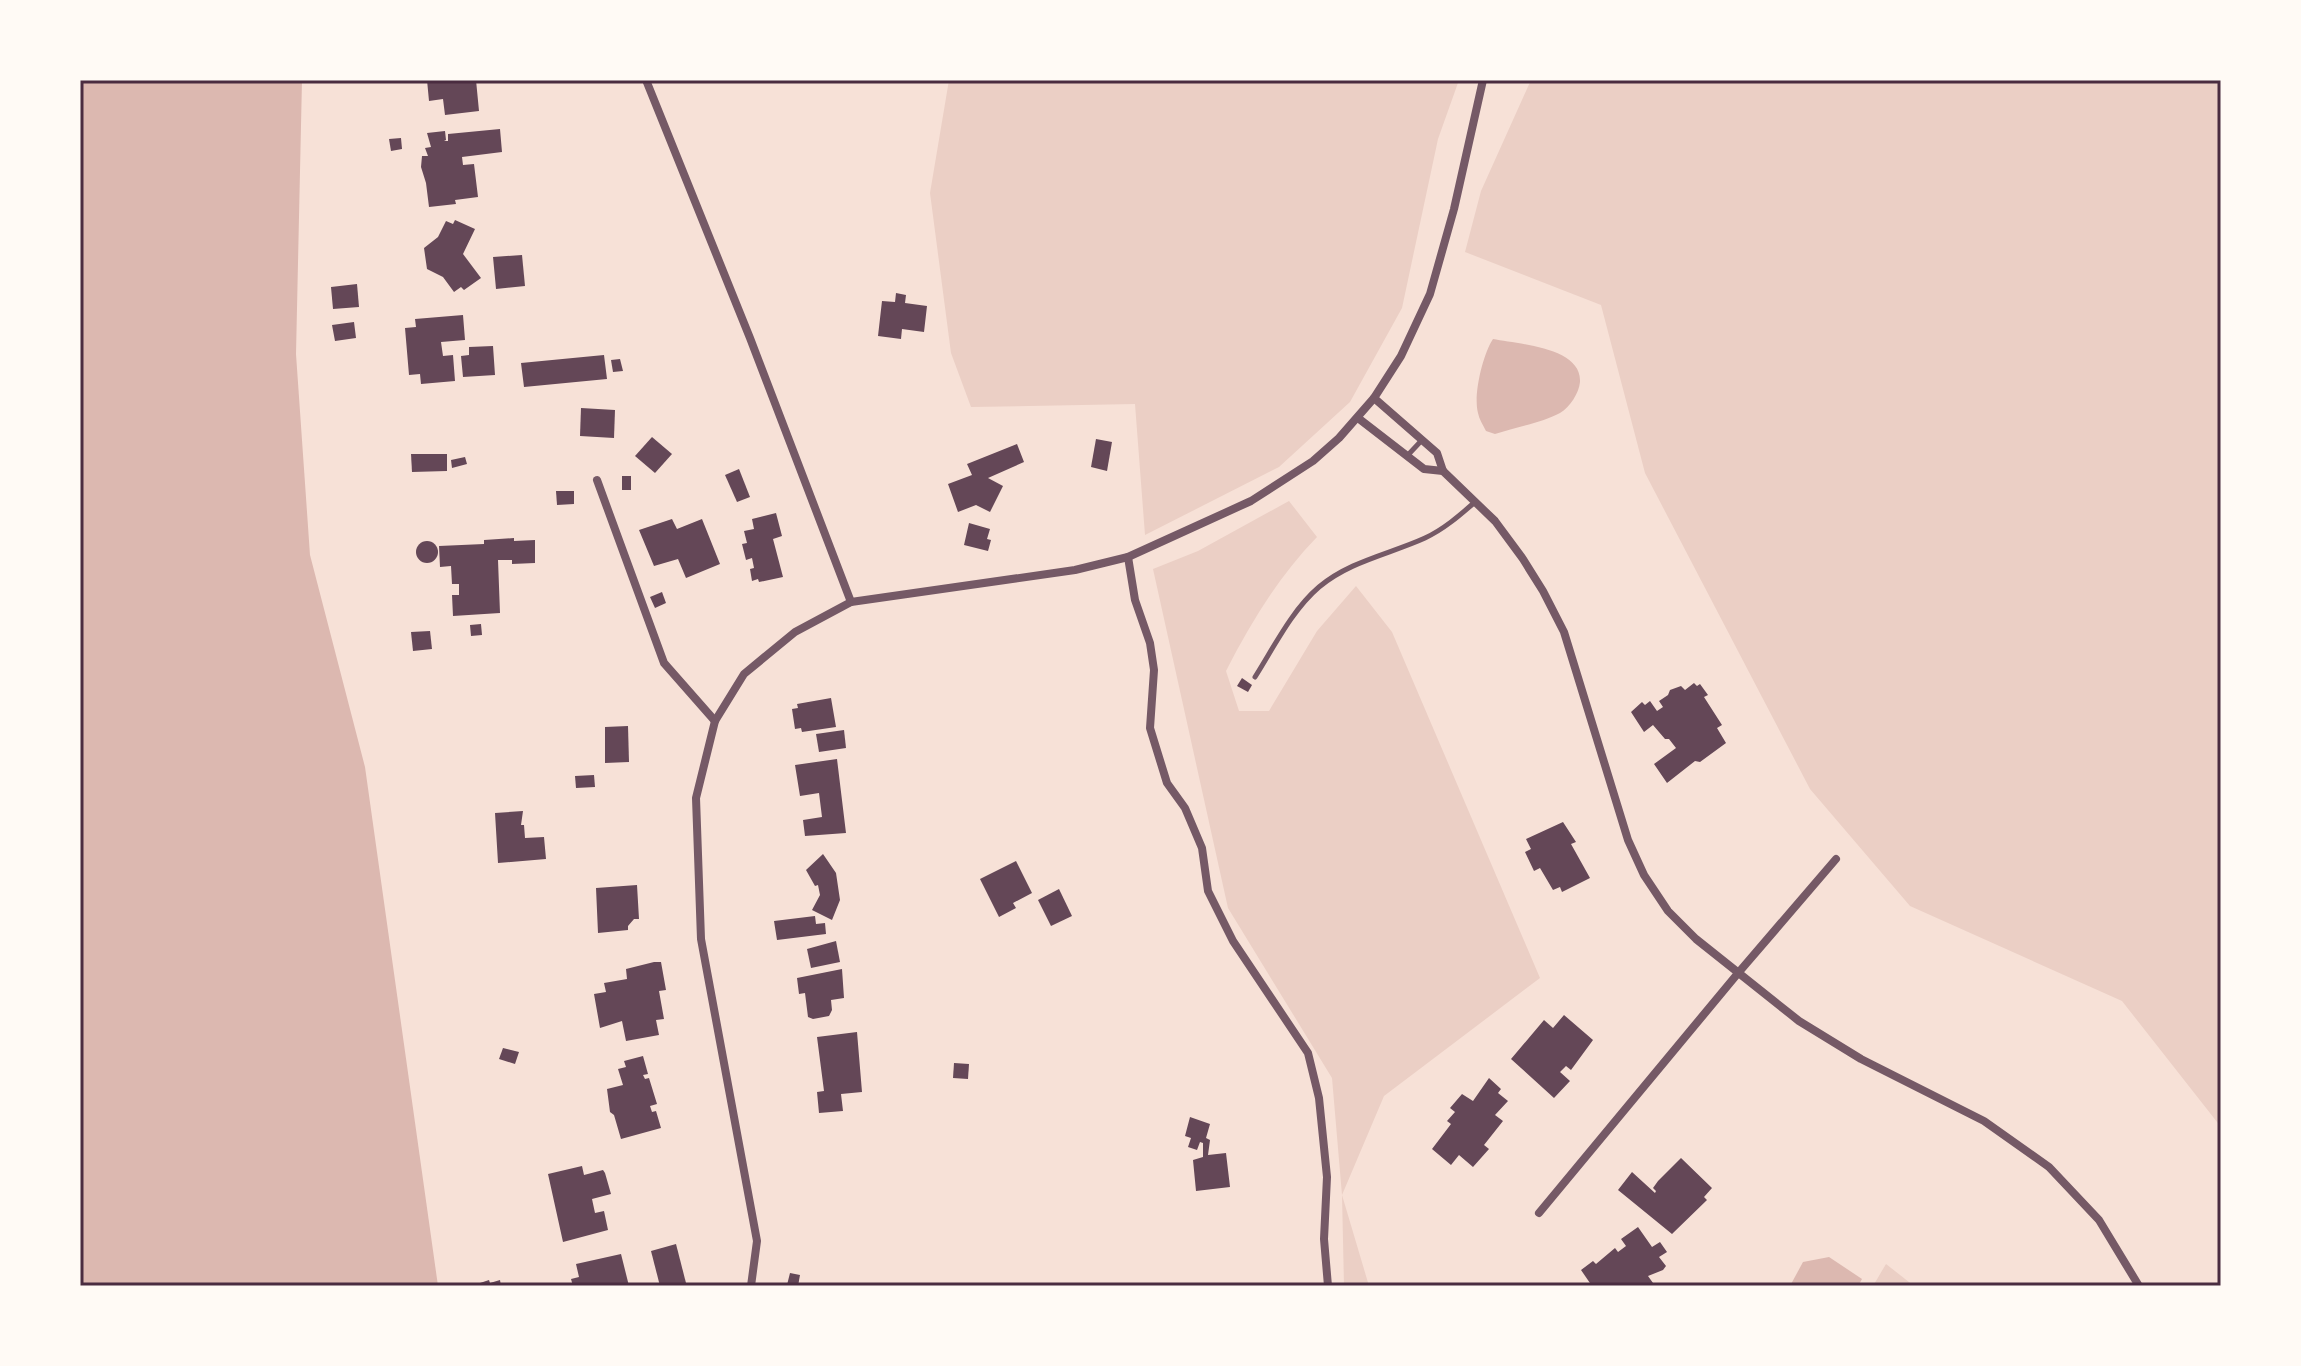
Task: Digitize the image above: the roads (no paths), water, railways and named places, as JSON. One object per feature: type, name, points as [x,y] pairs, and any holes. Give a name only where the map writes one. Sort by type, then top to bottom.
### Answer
[{"type":"street","points":[[646,80],[851,602]]},
{"type":"street","points":[[751,1286],[757,1241],[701,939],[696,798],[715,721],[744,674],[795,632],[851,602],[1075,570],[1128,557],[1251,501],[1286,480],[1330,446],[1374,398],[1401,356],[1430,294],[1454,209],[1483,80]]},
{"type":"street","points":[[1374,398],[1437,453],[1443,471],[1495,521],[1523,559],[1564,632],[1628,840],[1644,875],[1668,911],[1696,939],[1769,998],[1833,1043],[1984,1121],[2049,1167],[2099,1220],[2139,1286]]},
{"type":"street","points":[[1358,418],[1424,469],[1443,471]]},
{"type":"street","points":[[597,480],[664,663],[715,721]]},
{"type":"street","points":[[1128,557],[1135,600],[1150,643],[1154,670],[1150,728],[1167,783],[1185,808],[1202,848],[1208,891],[1233,941],[1308,1053],[1319,1098],[1327,1177],[1324,1239],[1328,1286]]},
{"type":"street","points":[[1539,1213],[1836,859]]},
{"type":"lane","points":[[1407,456],[1422,440]]},
{"type":"lane","points":[[1255,677],[1305,601],[1321,586],[1356,564],[1426,537],[1451,523],[1476,502]]}]
